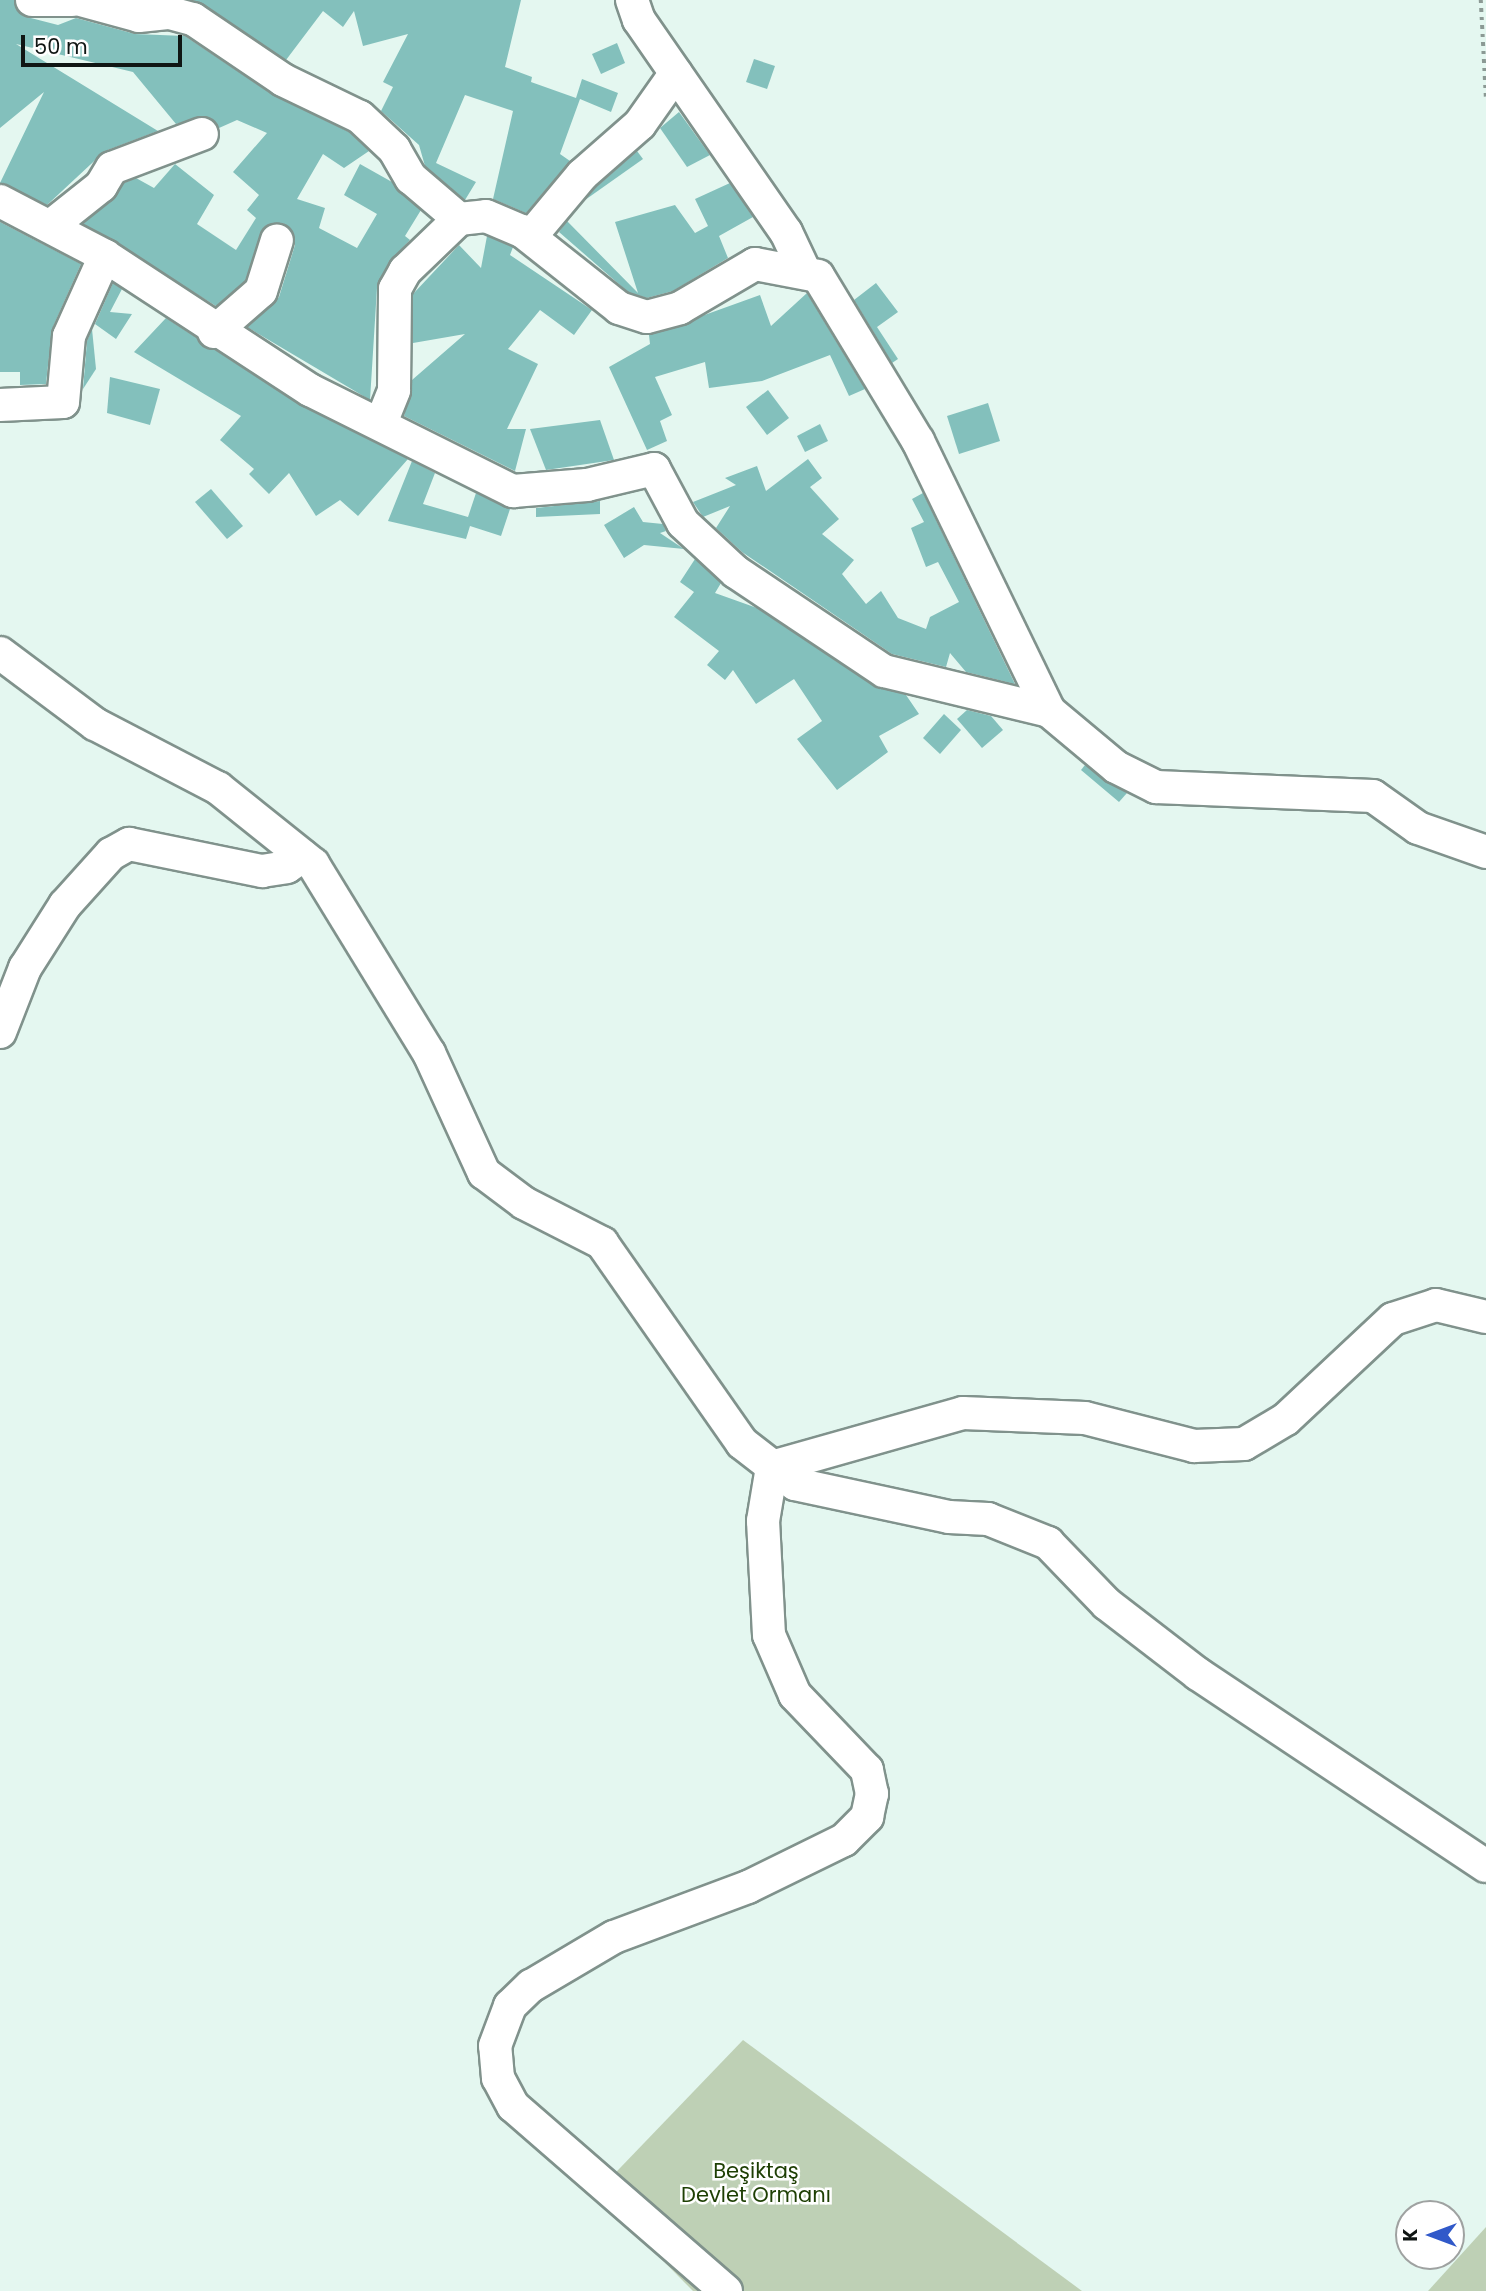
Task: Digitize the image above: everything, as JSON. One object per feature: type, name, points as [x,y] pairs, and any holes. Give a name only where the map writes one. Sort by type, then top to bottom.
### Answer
[{"type":"street","points":[[32,0],[72,0]]},
{"type":"street","points":[[81,0],[139,16],[170,13],[193,19],[283,80],[360,117],[394,149],[411,178],[459,219]]},
{"type":"street","points":[[632,0],[676,73],[779,222],[804,270]]},
{"type":"street","points":[[530,236],[582,175],[640,124],[676,73]]},
{"type":"street","points":[[52,225],[101,186],[112,167],[202,134]]},
{"type":"street","points":[[0,201],[52,225],[106,256],[214,332],[310,390],[513,491],[587,485],[654,469],[683,523],[736,572],[884,671],[1049,711]]},
{"type":"street","points":[[381,423],[394,390],[395,289],[405,271],[459,219],[486,216],[530,236],[620,308],[647,317],[699,301],[755,264],[804,270],[818,276],[918,441],[1049,711],[1116,766],[1156,786],[1373,796],[1418,828],[1486,852]]},
{"type":"street","points":[[214,332],[261,291],[277,240]]},
{"type":"street","points":[[0,405],[63,402],[69,335],[106,256]]},
{"type":"street","points":[[0,653],[95,724],[218,788],[303,856],[429,1054],[484,1173],[524,1203],[602,1243],[742,1443],[795,1484],[949,1517],[988,1519],[1048,1543],[1107,1604],[1198,1674],[1486,1866]]},
{"type":"street","points":[[0,1032],[25,968],[65,905],[111,854],[129,844],[262,870],[287,867],[303,856]]},
{"type":"street","points":[[772,1467],[963,1413],[1085,1418],[1194,1446],[1244,1444],[1286,1419],[1393,1319],[1436,1305],[1486,1317]]},
{"type":"street","points":[[726,2291],[513,2106],[498,2078],[495,2046],[507,2012],[531,1986],[614,1937],[748,1887],[844,1840],[867,1817],[872,1794],[867,1770],[795,1695],[769,1635],[763,1521],[772,1467]]},
{"type":"path","points":[[1481,0],[1486,97]]},
{"type":"green space","name":"Beşiktaş Devlet Ormanı","points":[[743,2040],[1082,2291],[693,2291],[596,2193]]},
{"type":"green space","points":[[1486,2227],[1486,2291],[1428,2291],[1447,2270],[1465,2270],[1465,2250]]},
{"type":"building","points":[[0,0],[14,0],[23,16],[58,25],[76,18],[135,34],[185,36],[273,95],[349,132],[369,151],[344,168],[323,154],[297,199],[325,208],[319,228],[357,248],[377,214],[344,195],[360,164],[392,182],[421,210],[405,236],[410,240],[389,262],[377,288],[370,400],[247,327],[279,297],[295,245],[283,223],[264,227],[245,281],[216,306],[83,224],[124,183],[136,178],[154,188],[175,164],[214,195],[197,224],[236,250],[256,218],[247,210],[259,195],[233,172],[267,133],[237,120],[219,128],[204,116],[176,124],[133,72],[16,44],[158,131],[105,151],[47,205],[0,183],[44,92],[0,128]]},
{"type":"building","points":[[193,0],[521,0],[505,67],[532,77],[531,82],[576,98],[582,79],[618,93],[611,112],[580,99],[560,154],[570,161],[526,213],[493,199],[513,111],[465,95],[436,163],[476,182],[465,200],[425,166],[419,145],[381,111],[393,87],[383,82],[408,34],[363,46],[354,11],[343,27],[323,11],[286,60]]},
{"type":"building","points":[[617,43],[625,63],[601,74],[592,54]]},
{"type":"building","points":[[754,59],[775,66],[767,89],[746,82]]},
{"type":"building","points":[[679,112],[710,155],[687,167],[660,128]]},
{"type":"building","points":[[637,151],[643,159],[585,200],[595,188]]},
{"type":"building","points":[[730,183],[753,217],[719,236],[728,258],[673,291],[647,298],[628,292],[559,232],[567,221],[638,293],[615,222],[675,205],[695,233],[708,226],[695,199]]},
{"type":"building","points":[[0,222],[81,264],[52,329],[46,384],[20,385],[20,372],[0,372]]},
{"type":"building","points":[[487,236],[513,247],[510,255],[592,310],[574,335],[540,310],[508,349],[538,364],[507,429],[526,429],[515,471],[404,416],[412,380],[465,334],[413,343],[413,294],[459,245],[481,268]]},
{"type":"building","points":[[113,283],[122,289],[110,312],[132,314],[116,339],[95,324]]},
{"type":"building","points":[[876,283],[898,312],[877,327],[898,359],[892,363],[854,300]]},
{"type":"building","points":[[807,293],[865,389],[849,396],[830,355],[762,381],[709,388],[705,362],[655,377],[672,415],[660,421],[667,441],[647,450],[609,367],[650,344],[649,335],[760,295],[771,326]]},
{"type":"building","points":[[166,318],[300,405],[408,459],[358,516],[340,500],[316,516],[289,473],[269,494],[249,474],[254,469],[220,440],[241,416],[134,352]]},
{"type":"building","points":[[92,329],[96,369],[83,389],[87,341]]},
{"type":"building","points":[[110,377],[160,389],[150,425],[107,413]]},
{"type":"building","points":[[768,390],[789,418],[767,435],[746,407]]},
{"type":"building","points":[[988,403],[1000,441],[959,454],[947,416]]},
{"type":"building","points":[[600,420],[614,460],[546,470],[530,429]]},
{"type":"building","points":[[820,424],[828,441],[805,452],[797,436]]},
{"type":"building","points":[[808,459],[822,478],[810,487],[839,519],[822,534],[854,560],[842,574],[866,604],[881,591],[898,618],[926,629],[930,617],[959,602],[938,562],[926,567],[911,528],[924,522],[912,499],[923,493],[1015,684],[966,672],[950,653],[946,667],[892,654],[742,552],[716,528],[730,506],[703,517],[693,502],[736,485],[725,478],[757,466],[766,491]]},
{"type":"building","points":[[412,461],[435,473],[423,504],[468,517],[476,493],[510,509],[501,536],[470,526],[466,539],[388,521]]},
{"type":"building","points":[[211,489],[243,526],[227,539],[195,502]]},
{"type":"building","points":[[600,501],[600,514],[536,517],[536,508]]},
{"type":"building","points":[[634,507],[643,522],[663,524],[666,531],[660,533],[684,549],[644,545],[624,558],[604,525]]},
{"type":"building","points":[[695,559],[721,583],[715,593],[757,608],[874,686],[906,695],[919,714],[879,736],[888,752],[837,790],[797,739],[822,721],[794,679],[756,704],[733,670],[725,680],[707,665],[719,651],[674,617],[694,592],[680,582]]},
{"type":"building","points":[[967,710],[991,716],[1003,730],[982,748],[957,719]]},
{"type":"building","points":[[944,714],[961,730],[940,754],[923,738]]},
{"type":"building","points":[[1085,765],[1127,793],[1119,802],[1081,770]]}]
